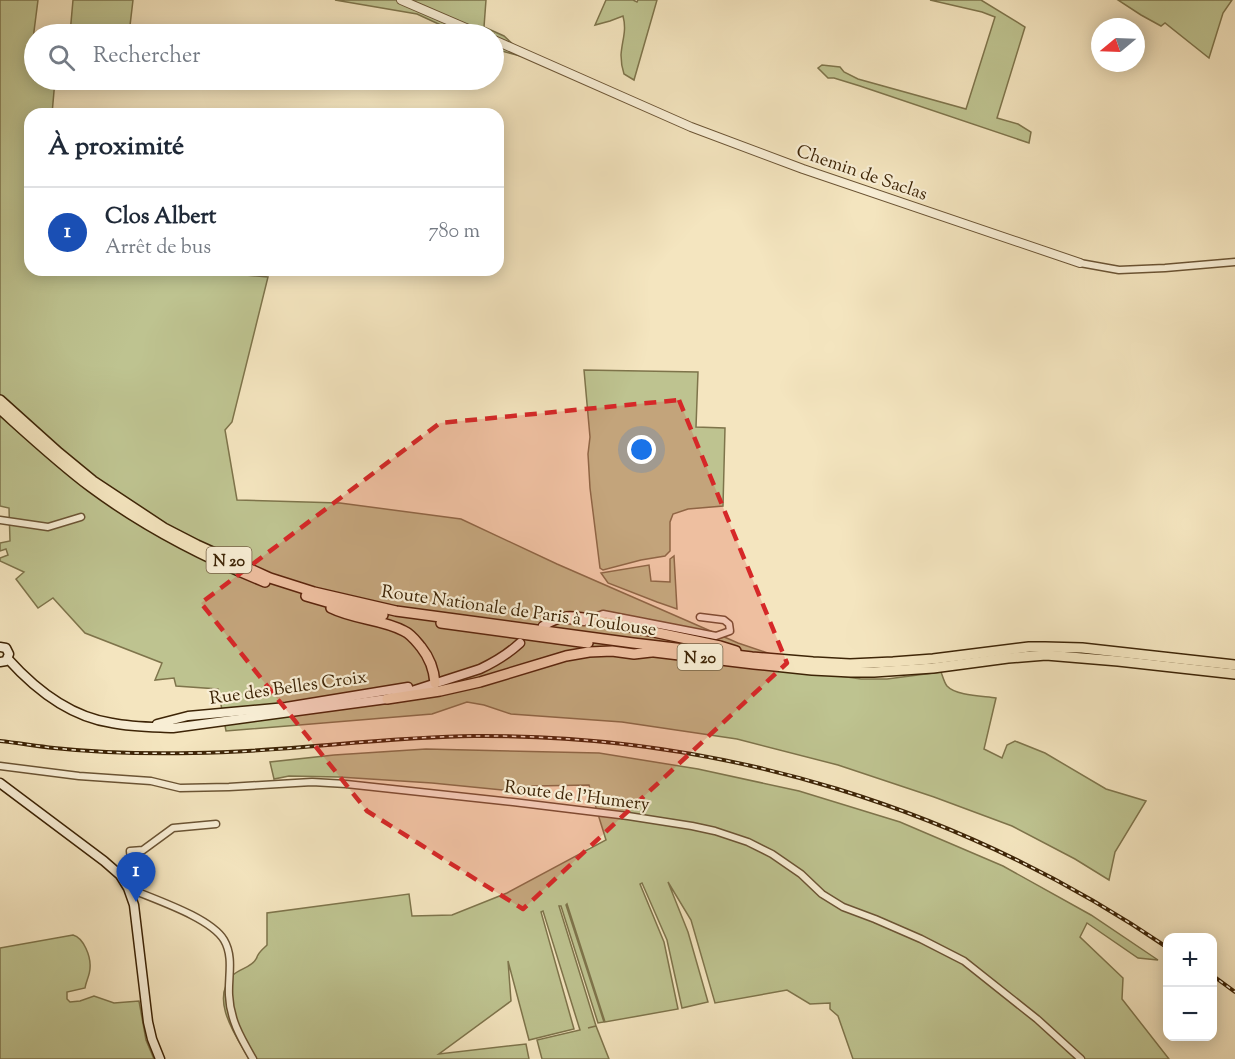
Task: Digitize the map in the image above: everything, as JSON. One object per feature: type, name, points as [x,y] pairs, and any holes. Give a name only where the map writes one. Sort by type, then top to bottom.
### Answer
[{"type":"main road","name":"Route Nationale de Paris à Toulouse","points":[[0,400],[93,481],[164,528],[270,578],[323,594],[396,611],[752,657],[813,662],[872,663],[1045,647],[1091,649],[1235,665]]},
{"type":"main road","name":"Route Nationale de Paris à Toulouse","points":[[0,409],[90,487],[159,533],[227,567],[270,584],[351,609],[501,632],[777,667],[874,672],[933,668],[1046,655],[1235,674]]},
{"type":"main road","points":[[310,597],[342,613],[394,626],[407,632],[424,651],[435,682],[480,669],[508,654],[520,643]]},
{"type":"main road","points":[[543,626],[555,618],[569,615],[720,646],[752,657]]},
{"type":"main road","name":"Rue des Belles Croix","points":[[0,647],[8,650],[9,654],[2,662],[65,706],[111,723],[146,726],[387,699],[435,682]]},
{"type":"main road","points":[[387,699],[480,682],[566,656],[589,652],[612,651],[634,654],[653,651]]},
{"type":"main road","name":"Rue des Belles Croix","points":[[172,724],[188,716],[286,707],[435,682]]},
{"type":"main road","points":[[0,783],[104,861],[120,875],[128,888],[134,905],[148,1022],[160,1059]]},
{"type":"street","points":[[401,0],[457,24]]},
{"type":"street","name":"Chemin de Saclas","points":[[504,44],[691,127],[803,169],[1080,263],[1119,270],[1235,262]]},
{"type":"street","points":[[0,520],[48,527],[81,517]]},
{"type":"street","points":[[592,619],[603,614],[716,636],[730,631],[729,624],[724,620],[700,617]]},
{"type":"street","name":"Route de l'Humery","points":[[0,766],[79,776],[151,781],[180,788],[312,782],[346,784],[628,816],[715,831],[772,854],[801,874],[822,894],[843,907],[921,939],[964,961],[1037,1019],[1081,1059]]},
{"type":"street","points":[[216,824],[173,828],[143,850],[130,851],[133,878],[128,888],[207,923],[225,942],[230,955],[229,995],[232,1016],[237,1032],[254,1059]]},
{"type":"highlighted area","points":[[679,400],[787,663],[523,909],[367,811],[201,603],[440,423]]},
{"type":"green space","points":[[0,0],[38,0],[35,24],[24,24],[24,90],[54,90],[53,108],[24,108],[24,276],[268,277],[232,422],[225,430],[237,500],[340,503],[461,519],[557,564],[738,643],[833,675],[861,679],[887,679],[941,672],[946,684],[957,692],[996,698],[984,749],[1002,758],[1007,745],[1015,741],[1045,753],[1106,789],[1146,801],[1115,852],[1109,880],[1075,859],[1012,826],[838,765],[737,739],[622,722],[511,714],[467,702],[432,714],[226,731],[218,689],[176,686],[174,678],[155,680],[162,663],[85,633],[53,598],[38,608],[16,579],[24,572],[0,561],[0,558],[8,555],[6,549],[0,551],[0,543],[10,541],[9,508],[0,506]]},
{"type":"green space","points":[[73,0],[133,0],[130,24],[71,24]]},
{"type":"green space","points":[[335,0],[486,0],[484,24],[438,24],[417,14]]},
{"type":"green space","points":[[606,0],[637,2],[638,0],[657,0],[634,80],[624,74],[622,65],[625,26],[623,16],[595,25]]},
{"type":"green space","points":[[930,0],[981,0],[1025,27],[997,118],[1018,124],[1031,132],[1029,143],[860,86],[828,78],[818,68],[822,65],[840,67],[844,72],[858,79],[966,109],[995,17]]},
{"type":"green space","points":[[1118,0],[1232,0],[1223,13],[1209,58],[1165,23],[1161,26]]},
{"type":"green space","points":[[504,36],[528,58],[504,52]]},
{"type":"green space","points":[[584,370],[698,372],[696,427],[725,428],[723,506],[688,509],[673,514],[670,522],[670,551],[665,556],[603,570],[600,568],[590,488],[588,454],[590,437]]},
{"type":"green space","points":[[674,556],[677,609],[608,583],[601,573],[649,565],[651,581],[670,582],[670,559]]},
{"type":"green space","points":[[426,749],[599,753],[698,769],[799,791],[900,822],[1003,866],[1091,915],[1158,960],[1138,958],[1087,923],[1080,937],[1123,978],[1122,999],[1169,1059],[853,1059],[838,1016],[830,1009],[830,1003],[810,1004],[787,990],[715,1003],[691,920],[668,882],[688,932],[708,1002],[682,1008],[667,940],[642,883],[640,884],[664,942],[678,1009],[605,1022],[567,904],[604,1022],[598,1023],[561,906],[559,906],[596,1026],[609,1059],[542,1059],[537,1040],[580,1030],[543,911],[541,912],[574,1029],[529,1040],[508,961],[511,1001],[439,1054],[526,1044],[529,1059],[249,1059],[227,1017],[224,995],[226,985],[233,975],[252,964],[267,945],[267,913],[409,894],[412,916],[452,915],[507,893],[606,840],[589,785],[533,786],[513,791],[339,777],[289,776],[274,779],[270,762]]},
{"type":"green space","points":[[73,935],[86,948],[90,971],[85,988],[67,992],[67,999],[70,1002],[80,1001],[94,996],[114,1003],[139,1001],[146,1040],[154,1059],[0,1059],[0,948]]},
{"type":"railway","points":[[0,741],[72,750],[177,753],[264,750],[474,736],[567,739],[658,749],[748,765],[837,789],[923,819],[1008,856],[1089,899],[1163,945]]},
{"type":"railway","points":[[1217,979],[1235,992]]},
{"type":"place","name":"Clos Albert","points":[[136,902]]}]
